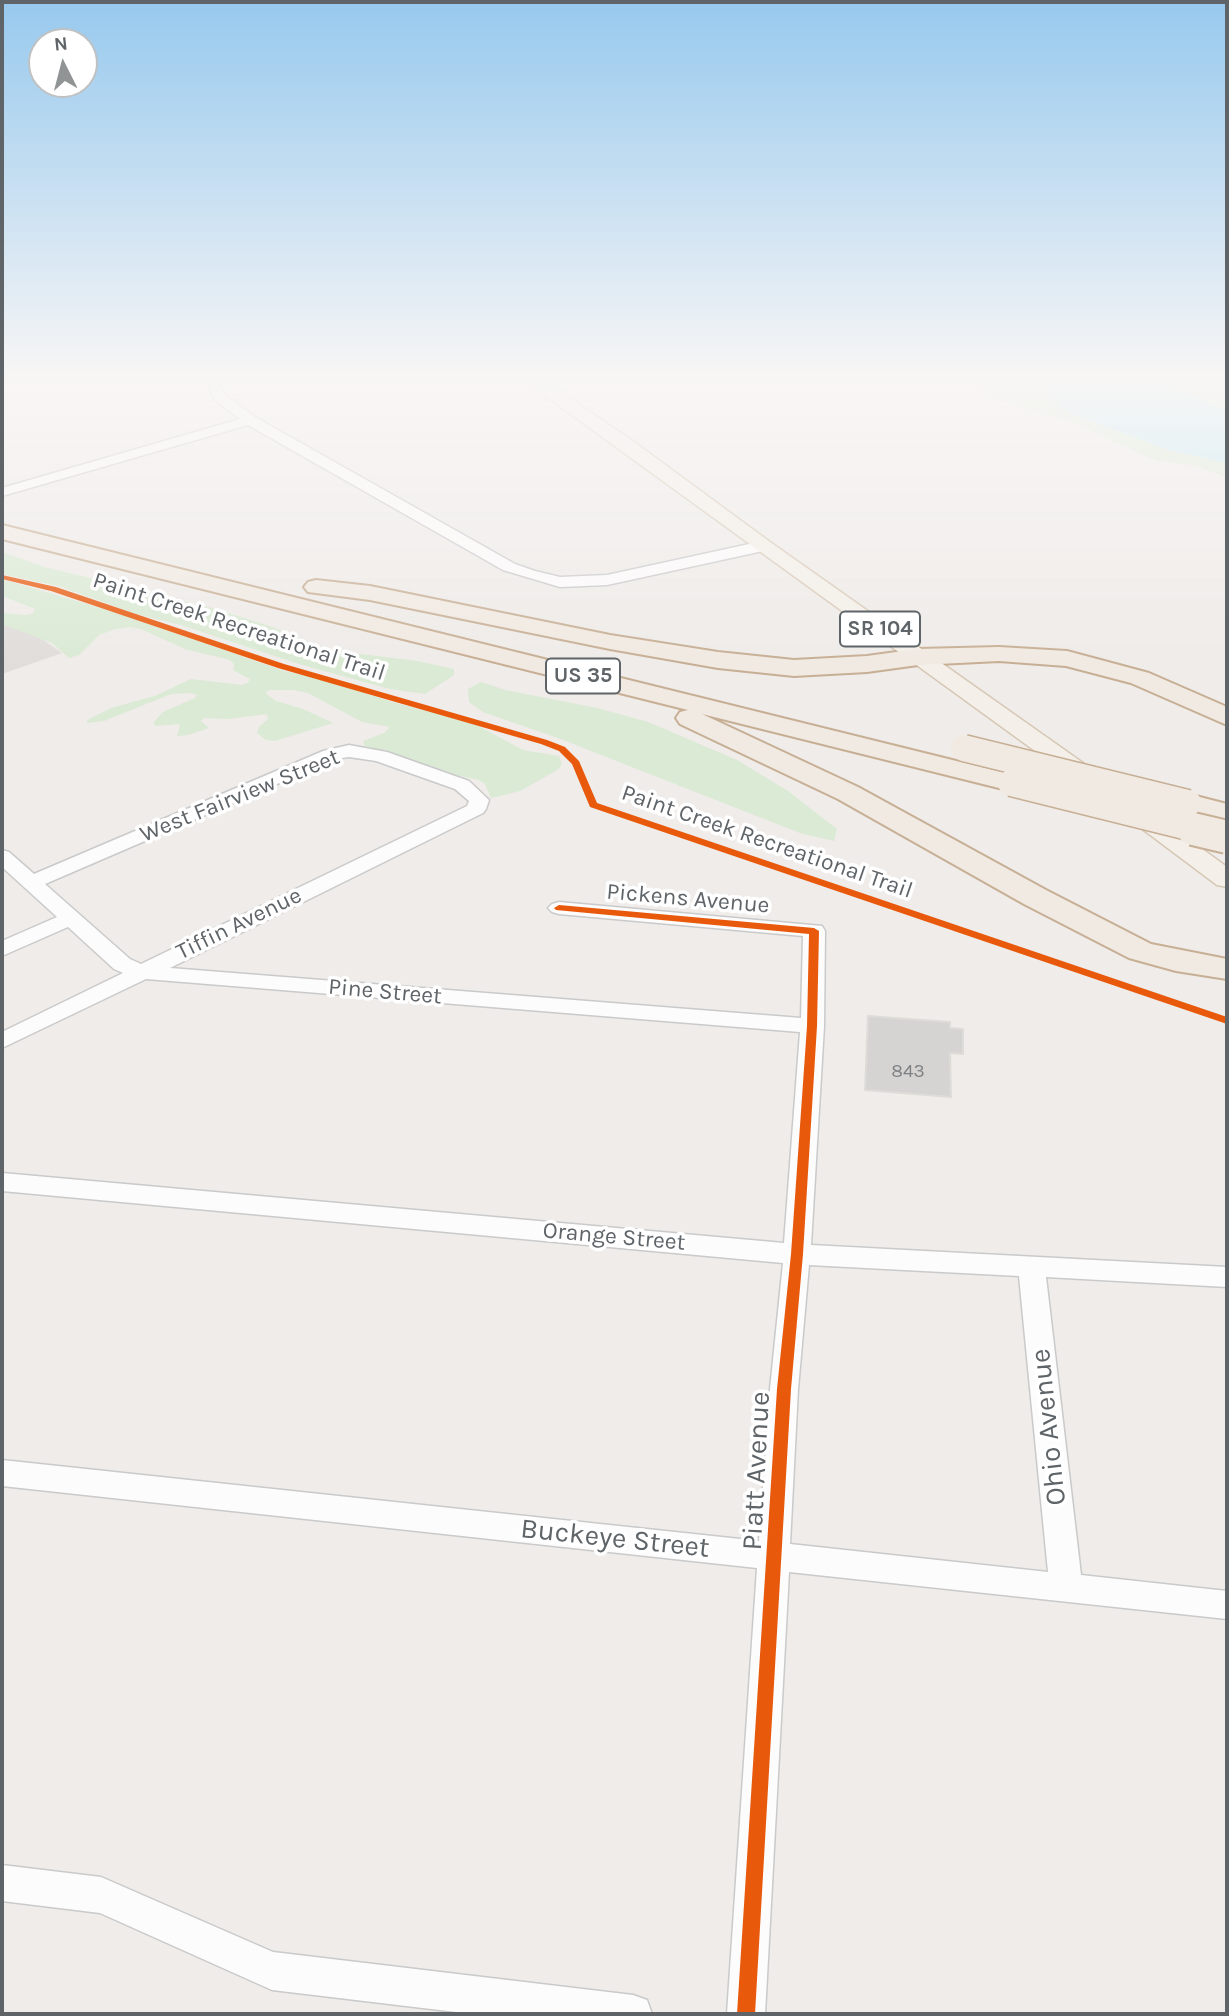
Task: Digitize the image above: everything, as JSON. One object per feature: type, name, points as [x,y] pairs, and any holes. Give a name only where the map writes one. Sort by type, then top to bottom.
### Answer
[{"type":"highway","points":[[2,511],[121,539]]},
{"type":"highway","name":"US 35","points":[[2,532],[1227,837]]},
{"type":"highway","name":"US 35","points":[[187,555],[1227,813]]},
{"type":"highway","points":[[316,587],[370,593],[610,642],[718,660],[794,668],[999,653],[1067,659],[1140,678],[1227,717]]},
{"type":"highway","points":[[569,672],[598,686],[696,721],[761,750],[848,793],[1035,897],[1140,951],[1176,961],[1227,969]]},
{"type":"main road","name":"SR 104","points":[[667,475],[1227,878]]},
{"type":"street","points":[[8,490],[60,475]]},
{"type":"street","points":[[347,475],[509,567],[560,582],[607,580],[763,546]]},
{"type":"street","name":"West Fairview Street","points":[[30,883],[330,755],[349,751],[380,756],[462,785],[479,800],[477,809]]},
{"type":"street","name":"Tiffin Avenue","points":[[2,1041],[477,809]]},
{"type":"street","name":"Pine Street","points":[[2,856],[122,964],[140,972],[812,1026]]},
{"type":"street","name":"Pickens Avenue","points":[[559,908],[814,931]]},
{"type":"street","points":[[2,949],[71,918]]},
{"type":"street","name":"Piatt Avenue","points":[[747,2014],[784,1389],[797,1254],[812,1026],[814,931]]},
{"type":"street","name":"Orange Street","points":[[2,1182],[797,1254],[1227,1277]]},
{"type":"street","name":"Ohio Avenue","points":[[1031,1266],[1066,1587]]},
{"type":"street","name":"Buckeye Street","points":[[2,1474],[1227,1605]]},
{"type":"street","points":[[2,1883],[101,1895],[272,1971],[633,2014]]},
{"type":"shaded area","points":[[2,622],[42,639],[62,653],[2,674]]},
{"type":"green space","points":[[2,552],[45,567],[212,608],[270,626],[329,650],[417,661],[454,669],[454,675],[425,694],[390,689],[136,614],[58,586],[2,574]]},
{"type":"green space","points":[[2,579],[125,615],[284,671],[323,679],[392,702],[469,721],[523,750],[559,756],[562,764],[557,770],[520,791],[491,798],[485,784],[479,780],[447,773],[365,746],[363,741],[384,733],[390,727],[362,722],[308,693],[293,690],[269,690],[265,693],[276,701],[303,709],[333,723],[275,741],[266,740],[257,733],[259,727],[268,719],[267,714],[228,719],[204,718],[201,721],[209,728],[188,735],[177,736],[180,724],[155,726],[154,722],[163,712],[195,698],[197,695],[191,693],[171,694],[104,721],[87,723],[87,720],[111,708],[155,696],[191,679],[242,685],[250,679],[233,670],[234,664],[230,660],[185,649],[141,629],[130,627],[99,635],[79,655],[69,658],[52,643],[2,624],[2,613],[27,615],[35,609],[2,596]]},
{"type":"green space","points":[[481,682],[505,690],[597,708],[648,722],[737,760],[788,791],[837,829],[834,841],[800,833],[558,738],[483,712],[469,702],[468,689]]},
{"type":"building","points":[[868,1016],[950,1022],[950,1028],[963,1029],[963,1054],[950,1053],[951,1097],[865,1090]]},
{"type":"cycle path","name":"Paint Creek Recreational Trail","points":[[2,577],[53,589],[281,666],[544,742],[562,749],[576,763],[593,805],[1227,1021]]},
{"type":"cycle path","points":[[559,908],[814,931],[812,1026],[797,1254],[784,1389],[746,2014]]}]
